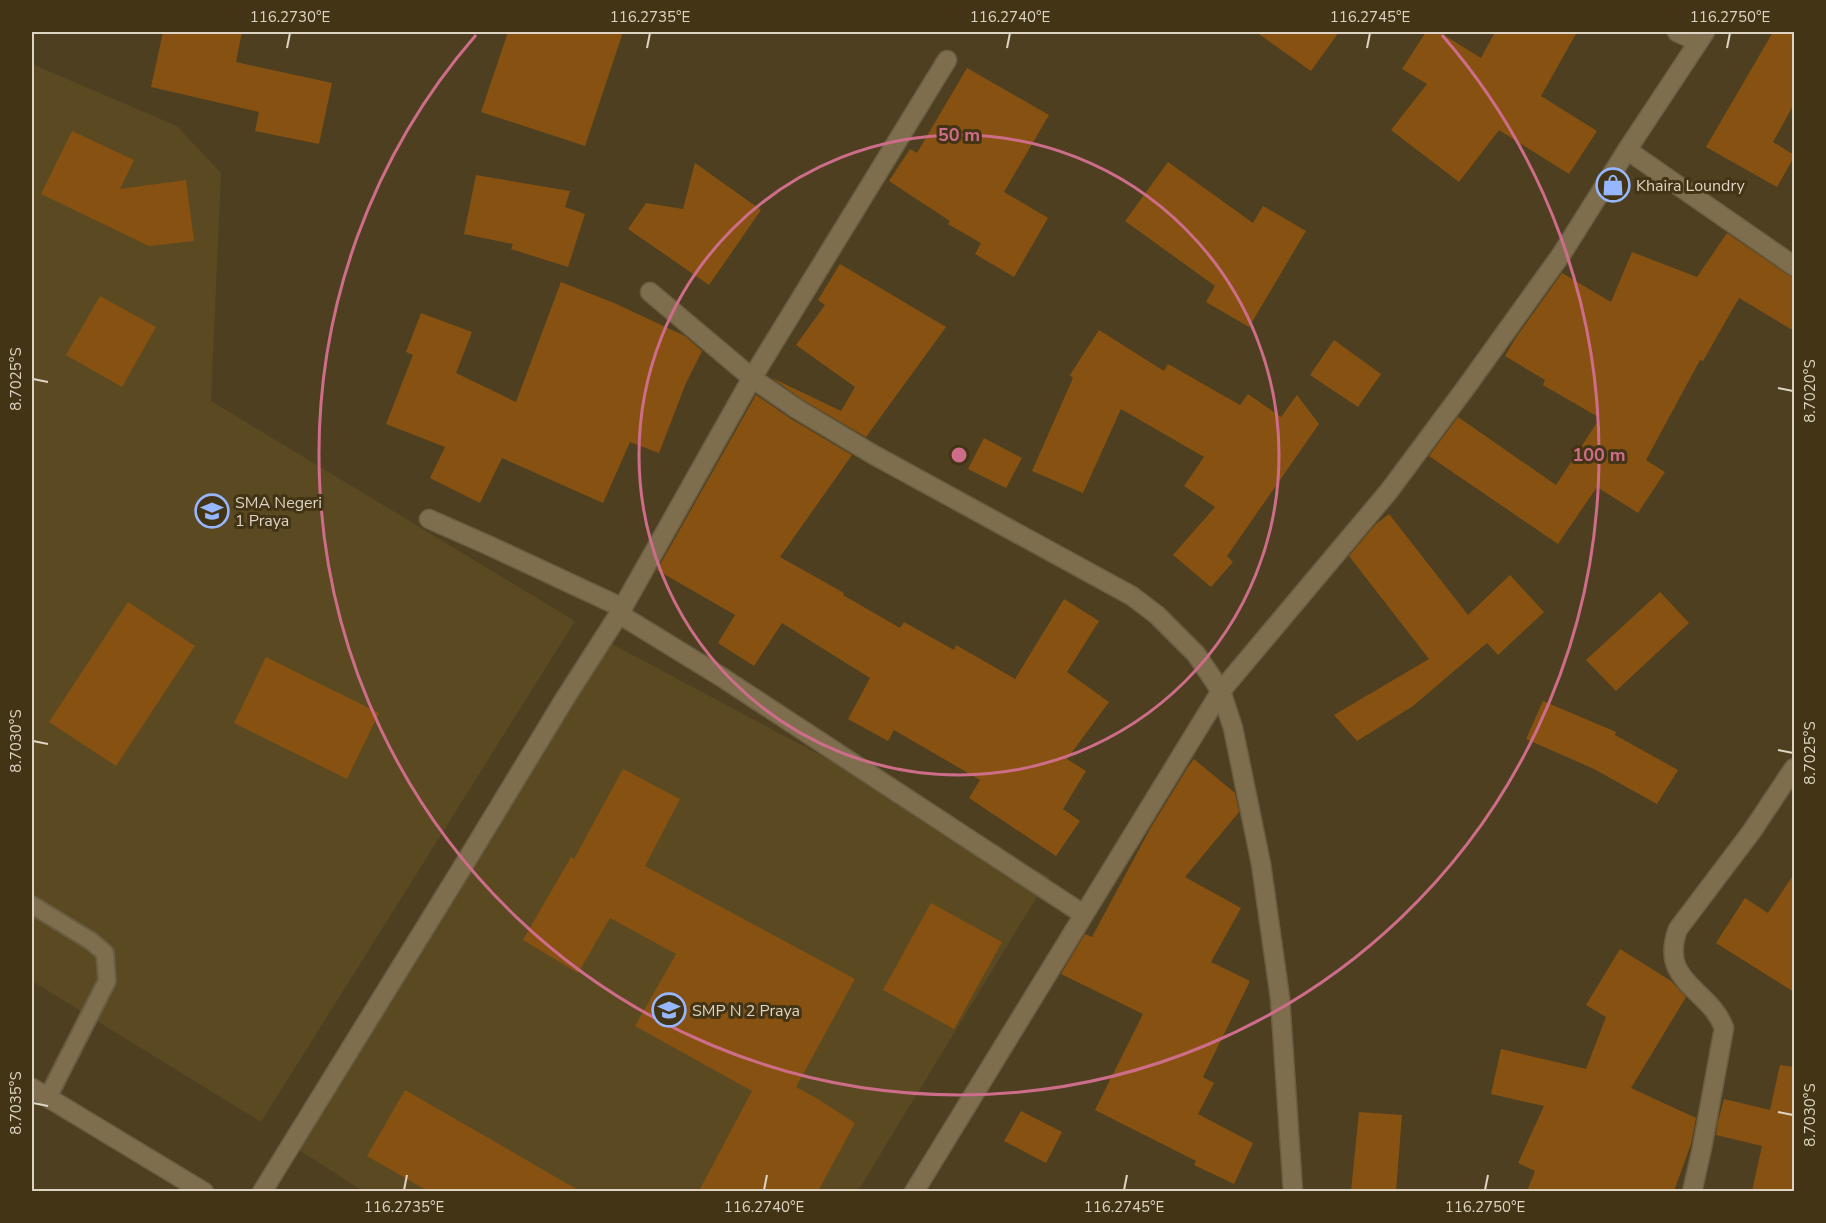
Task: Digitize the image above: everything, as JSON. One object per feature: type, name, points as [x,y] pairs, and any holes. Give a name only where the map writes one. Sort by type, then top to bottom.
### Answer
[{"type":"street","points":[[914,1191],[1221,691],[1389,491],[1561,255],[1702,37],[1677,32]]},
{"type":"street","points":[[262,1191],[621,611],[752,378],[947,60]]},
{"type":"street","points":[[1627,150],[1794,266]]},
{"type":"street","points":[[650,292],[752,378],[797,409],[874,455],[1132,596],[1178,634],[1196,654],[1221,691],[1233,728],[1264,885],[1280,998],[1293,1191]]},
{"type":"street","points":[[429,519],[490,546],[621,611],[1083,914]]},
{"type":"street","points":[[1692,1191],[1724,1028],[1711,1006],[1681,975],[1676,965],[1673,948],[1675,938],[1678,929],[1752,831],[1794,768]]},
{"type":"street","points":[[32,1088],[202,1191]]},
{"type":"lane","points":[[32,905],[91,941],[105,953],[107,981],[48,1097]]},
{"type":"shaded area","name":"SMA Negeri 1 Praya","points":[[32,64],[177,126],[221,173],[211,401],[575,621],[261,1122],[32,981]]},
{"type":"shaded area","name":"SMP N 2 Praya","points":[[597,636],[1049,877],[858,1191],[363,1191],[288,1143]]},
{"type":"building","points":[[163,32],[242,32],[236,62],[332,83],[319,144],[255,131],[259,112],[151,87]]},
{"type":"building","points":[[508,32],[623,32],[585,146],[481,112]]},
{"type":"building","points":[[1256,32],[1339,32],[1311,71]]},
{"type":"building","points":[[1426,32],[1439,32],[1481,58],[1495,32],[1577,32],[1541,96],[1597,131],[1569,174],[1499,130],[1459,182],[1391,130],[1427,84],[1402,69]]},
{"type":"building","points":[[1773,32],[1794,32],[1794,104],[1773,142],[1794,157],[1777,187],[1706,147]]},
{"type":"building","points":[[967,68],[1049,115],[1004,192],[1048,218],[1014,277],[975,254],[981,243],[948,224],[950,221],[889,181],[910,149],[917,153]]},
{"type":"building","points":[[72,131],[134,160],[120,189],[186,180],[194,241],[149,246],[41,194]]},
{"type":"building","points":[[1168,162],[1253,223],[1263,206],[1306,231],[1249,327],[1206,302],[1215,286],[1125,221]]},
{"type":"building","points":[[695,163],[761,210],[709,285],[628,229],[646,203],[683,209]]},
{"type":"building","points":[[476,175],[570,191],[565,207],[585,214],[568,267],[511,249],[513,244],[464,234]]},
{"type":"building","points":[[1727,233],[1794,277],[1794,331],[1739,298],[1703,361],[1700,360],[1646,460],[1665,472],[1638,513],[1597,487],[1558,544],[1429,456],[1458,417],[1556,485],[1600,418],[1543,385],[1545,380],[1505,356],[1517,336],[1562,273],[1611,302],[1632,252],[1697,277]]},
{"type":"building","points":[[840,264],[946,327],[866,437],[803,400],[772,378],[841,411],[855,387],[796,345],[825,305],[818,300]]},
{"type":"building","points":[[561,282],[614,303],[685,336],[702,351],[686,383],[659,453],[630,442],[603,503],[502,458],[480,503],[430,478],[445,447],[386,424],[413,355],[406,352],[421,313],[472,332],[456,373],[516,402]]},
{"type":"building","points":[[100,296],[156,327],[122,387],[66,355]]},
{"type":"building","points":[[1099,330],[1164,371],[1168,364],[1240,405],[1248,394],[1281,417],[1297,395],[1319,424],[1227,556],[1233,562],[1211,587],[1173,555],[1215,507],[1184,486],[1204,457],[1121,409],[1083,493],[1032,471],[1073,378],[1070,375]]},
{"type":"building","points":[[1334,340],[1381,374],[1358,407],[1310,375]]},
{"type":"building","points":[[756,395],[791,419],[852,455],[780,557],[900,628],[904,622],[954,650],[956,645],[1015,679],[1064,599],[1099,621],[1067,672],[1109,702],[1067,759],[1086,771],[1063,809],[1080,821],[1056,856],[969,798],[980,780],[894,730],[888,741],[848,719],[870,678],[782,623],[754,666],[718,643],[735,615],[657,570]]},
{"type":"building","points":[[984,438],[1022,458],[1006,488],[968,469]]},
{"type":"building","points":[[1389,514],[1468,615],[1510,575],[1544,612],[1498,655],[1487,643],[1413,706],[1357,741],[1334,715],[1429,659],[1349,556],[1376,524]]},
{"type":"building","points":[[1660,592],[1689,623],[1616,691],[1586,660]]},
{"type":"building","points":[[128,602],[195,646],[116,766],[49,722]]},
{"type":"building","points":[[266,657],[379,713],[347,779],[234,723]]},
{"type":"building","points":[[1543,701],[1616,732],[1615,735],[1678,770],[1657,804],[1594,769],[1526,739]]},
{"type":"building","points":[[1194,759],[1235,793],[1239,812],[1185,877],[1241,908],[1211,962],[1250,981],[1203,1077],[1214,1083],[1198,1114],[1253,1143],[1234,1184],[1194,1165],[1196,1161],[1095,1110],[1143,1014],[1061,974],[1085,934],[1092,937],[1150,829]]},
{"type":"building","points":[[623,769],[680,799],[645,866],[855,979],[796,1087],[855,1123],[818,1191],[699,1191],[752,1091],[635,1026],[676,954],[610,918],[578,973],[523,940],[571,857],[574,859]]},
{"type":"building","points":[[1794,874],[1794,992],[1716,943],[1745,898],[1768,913]]},
{"type":"building","points":[[931,903],[1002,942],[954,1029],[883,990]]},
{"type":"building","points":[[1620,949],[1671,981],[1686,997],[1631,1088],[1696,1118],[1691,1144],[1674,1191],[1527,1191],[1535,1171],[1518,1163],[1544,1106],[1491,1094],[1501,1049],[1586,1069],[1606,1017],[1586,1005]]},
{"type":"building","points":[[1780,1065],[1794,1067],[1794,1191],[1752,1191],[1762,1146],[1716,1135],[1718,1122],[1724,1099],[1770,1110]]},
{"type":"building","points":[[405,1090],[580,1191],[428,1191],[367,1156]]},
{"type":"building","points":[[1021,1111],[1062,1132],[1046,1163],[1004,1141]]},
{"type":"building","points":[[1359,1112],[1402,1115],[1396,1191],[1351,1191]]},
{"type":"place","name":"Khaira Loundry","points":[[1613,185]]},
{"type":"place","name":"SMA Negeri 1 Praya","points":[[212,511]]},
{"type":"place","name":"SMP N 2 Praya","points":[[669,1010]]}]
